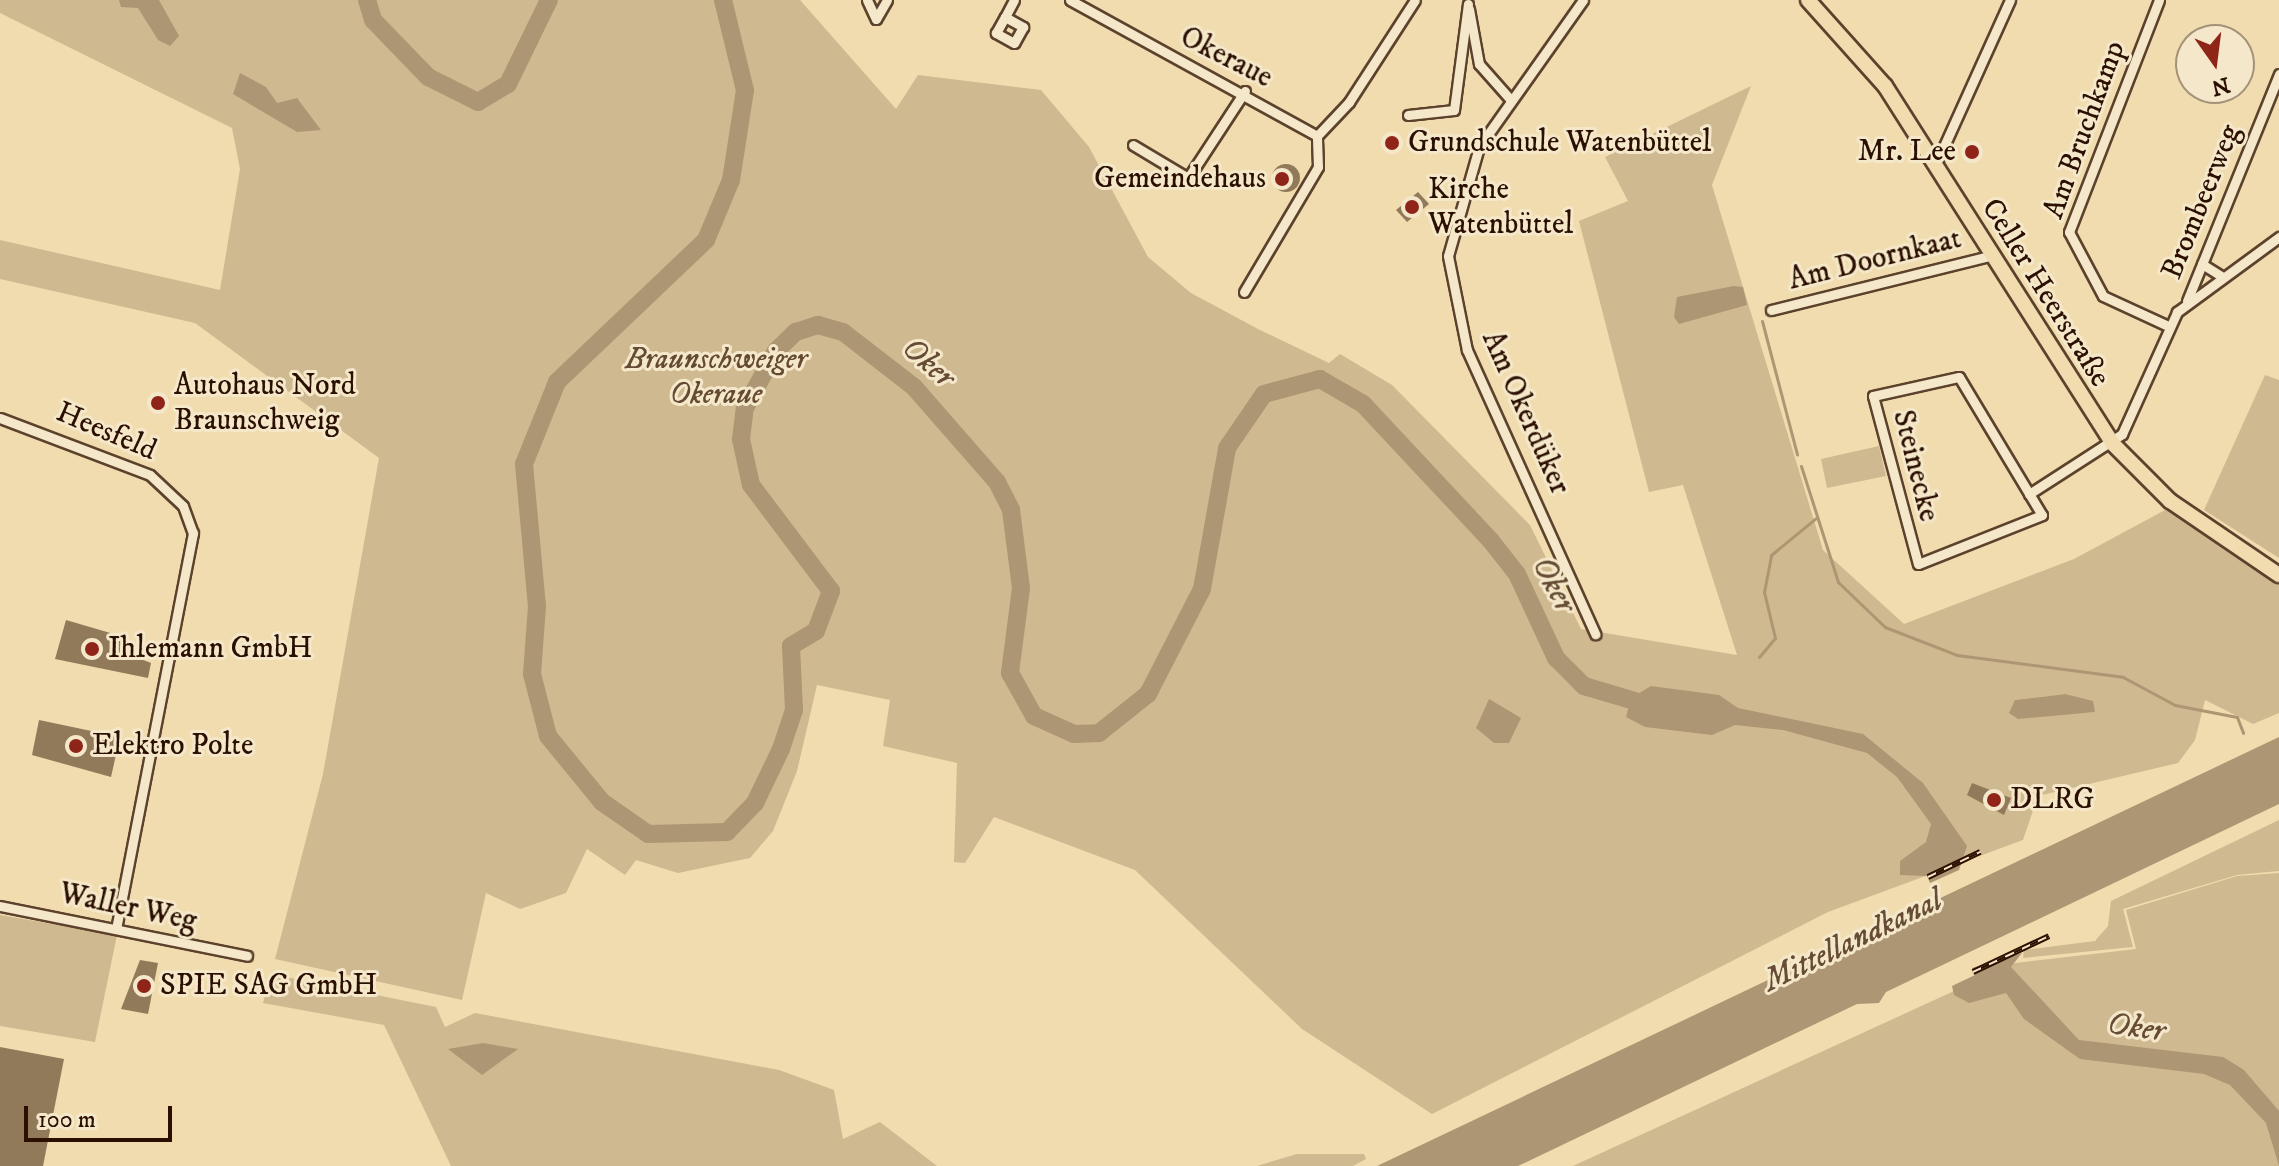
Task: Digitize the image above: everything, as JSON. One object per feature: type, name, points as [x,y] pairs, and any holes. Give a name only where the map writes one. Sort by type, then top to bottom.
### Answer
[{"type":"main road","name":"Celler Heerstraße","points":[[1808,0],[1859,50],[2112,443],[2170,501],[2279,575]]},
{"type":"street","points":[[867,0],[876,19],[887,0]]},
{"type":"street","points":[[1005,17],[1014,0]]},
{"type":"street","name":"Okeraue","points":[[1070,0],[1245,91],[1317,136]]},
{"type":"street","points":[[1244,292],[1318,167],[1317,136],[1349,102],[1415,0]]},
{"type":"street","name":"Am Okerdüker","points":[[1583,0],[1479,147],[1451,238],[1450,270],[1467,350],[1595,634]]},
{"type":"street","points":[[1935,166],[2010,0]]},
{"type":"street","name":"Am Bruchkamp","points":[[2159,0],[2069,232],[2103,296],[2166,325]]},
{"type":"street","points":[[1468,2],[1479,64],[1511,100]]},
{"type":"street","points":[[1408,115],[1454,110],[1468,2]]},
{"type":"street","name":"Brombeerweg","points":[[2186,303],[2279,74]]},
{"type":"street","points":[[1133,145],[1188,178],[1245,91]]},
{"type":"street","points":[[2029,494],[2112,443],[2128,426],[2166,325],[2186,303],[2279,237]]},
{"type":"street","name":"Am Doornkaat","points":[[1771,310],[1989,256]]},
{"type":"street","points":[[2202,264],[2223,277]]},
{"type":"street","name":"Steinecke","points":[[1959,377],[2029,494],[2042,515],[1918,564],[1873,396],[1959,377]]},
{"type":"street","name":"Heesfeld","points":[[0,418],[150,475],[189,518],[194,549],[116,929]]},
{"type":"street","name":"Waller Weg","points":[[0,906],[247,956]]},
{"type":"green space","name":"Braunschweiger Okeraue","points":[[0,0],[800,0],[896,109],[918,75],[1041,90],[1089,147],[1148,257],[1191,293],[1258,329],[1329,363],[1340,354],[1392,385],[1530,525],[1581,629],[1737,655],[1683,485],[1649,492],[1579,221],[1628,201],[1605,157],[1751,86],[1712,185],[1823,550],[1904,624],[2074,559],[2167,509],[2279,582],[2279,713],[2253,724],[2205,700],[2195,740],[2178,763],[2038,796],[2023,840],[1828,912],[1432,1114],[1302,1029],[1135,870],[994,817],[965,863],[954,862],[957,763],[883,746],[890,700],[817,685],[797,771],[773,831],[750,858],[678,873],[636,860],[625,875],[587,849],[566,893],[520,909],[486,893],[462,1000],[275,959],[323,774],[379,458],[195,323],[0,279],[0,240],[220,290],[240,169],[232,128],[0,13]],"holes":[[[2065,694],[2094,712],[2061,714],[2015,700]]]},
{"type":"green space","points":[[2265,375],[2279,380],[2279,558],[2204,510]]},
{"type":"green space","points":[[1879,446],[1886,476],[1827,488],[1821,459]]},
{"type":"green space","points":[[2279,820],[2279,871],[2237,875],[2123,909],[2133,947],[2023,958],[2024,950],[2095,941],[2108,926],[2111,901]]},
{"type":"green space","points":[[2279,873],[2279,1166],[1573,1166],[2015,963],[2136,949],[2126,910],[2237,876]]},
{"type":"green space","points":[[0,915],[117,935],[95,1042],[0,1026]]},
{"type":"green space","points":[[271,974],[436,1007],[445,1027],[475,1013],[779,1070],[834,1090],[843,1139],[880,1122],[937,1166],[451,1166],[384,1025],[263,1003]]},
{"type":"green space","points":[[1297,1154],[1364,1154],[1366,1159],[1353,1166],[1257,1166]]},
{"type":"water","points":[[119,0],[159,0],[179,36],[170,46],[158,40],[138,8],[121,7]]},
{"type":"water","points":[[240,73],[266,87],[277,103],[297,98],[321,130],[297,132],[233,94]]},
{"type":"water","points":[[1743,287],[1747,305],[1679,324],[1674,317],[1677,297]]},
{"type":"water","points":[[1651,686],[1719,695],[1738,708],[1863,734],[1923,783],[1967,846],[1959,870],[1930,883],[1927,876],[1900,875],[1900,861],[1926,842],[1931,824],[1897,777],[1867,753],[1783,730],[1735,725],[1712,735],[1645,727],[1626,717],[1631,698]]},
{"type":"water","points":[[2065,694],[2093,701],[2095,712],[2018,719],[2009,713],[2015,700]]},
{"type":"water","points":[[1489,699],[1521,718],[1509,743],[1494,743],[1476,728]]},
{"type":"water","name":"Mittellandkanal","points":[[2279,737],[2279,804],[1886,992],[1879,1003],[1857,1004],[1518,1166],[1377,1166]]},
{"type":"water","points":[[2022,953],[2011,967],[2079,1040],[2223,1057],[2244,1070],[2279,1111],[2279,1166],[2266,1123],[2230,1085],[2204,1074],[2080,1059],[2024,1019],[2006,993],[1969,1003],[1954,995],[1952,986],[1975,975],[1972,968]]},
{"type":"water","points":[[483,1043],[518,1049],[482,1075],[448,1049]]},
{"type":"building","name":"Gemeindehaus","points":[[1286,164],[1296,168],[1300,178],[1296,188],[1286,192],[1276,188],[1272,178],[1276,168]]},
{"type":"building","name":"Kirche Watenbüttel","points":[[1418,192],[1429,204],[1407,222],[1396,210]]},
{"type":"building","name":"Ihlemann GmbH","points":[[66,620],[124,637],[126,653],[151,663],[148,678],[55,659]]},
{"type":"building","name":"Elektro Polte","points":[[39,720],[120,737],[111,777],[32,755]]},
{"type":"building","name":"DLRG","points":[[1972,783],[2011,798],[2004,815],[1967,795]]},
{"type":"building","name":"SPIE SAG GmbH","points":[[140,960],[158,963],[148,1014],[121,1009]]},
{"type":"building","points":[[0,1047],[64,1059],[43,1166],[0,1166]]},
{"type":"waterway","name":"Oker","points":[[367,0],[373,20],[428,77],[478,102],[508,84],[549,0]]},
{"type":"waterway","name":"Oker","points":[[723,0],[745,90],[731,180],[706,240],[557,382],[524,464],[537,606],[532,674],[548,736],[602,802],[648,834],[727,832],[755,803],[781,749],[794,710],[791,646],[816,631],[831,591],[751,485],[741,439],[745,408],[776,351],[796,332],[818,325],[843,332],[914,387],[997,482],[1011,510],[1021,588],[1010,673],[1034,716],[1074,734],[1099,733],[1148,694],[1202,589],[1227,448],[1264,394],[1320,379],[1363,404],[1491,541],[1517,574],[1556,658],[1584,686],[1652,706]]},
{"type":"waterway","points":[[1762,321],[1797,454]]},
{"type":"waterway","points":[[1801,466],[1838,582],[1885,627],[1957,655],[2123,677],[2175,705],[2237,717],[2243,733]]},
{"type":"waterway","points":[[1759,657],[1775,638],[1764,592],[1771,555],[1816,518]]},
{"type":"railway","points":[[1928,877],[1980,852]]},
{"type":"railway","points":[[1973,972],[2049,936]]},
{"type":"place","name":"Grundschule Watenbüttel","points":[[1392,143]]},
{"type":"place","name":"Mr. Lee","points":[[1972,152]]},
{"type":"place","name":"Gemeindehaus","points":[[1282,179]]},
{"type":"place","name":"Kirche Watenbüttel","points":[[1412,207]]},
{"type":"place","name":"Autohaus Nord Braunschweig","points":[[158,403]]},
{"type":"place","name":"Ihlemann GmbH","points":[[92,649]]},
{"type":"place","name":"Elektro Polte","points":[[76,746]]},
{"type":"place","name":"DLRG","points":[[1994,800]]},
{"type":"place","name":"SPIE SAG GmbH","points":[[144,986]]}]
